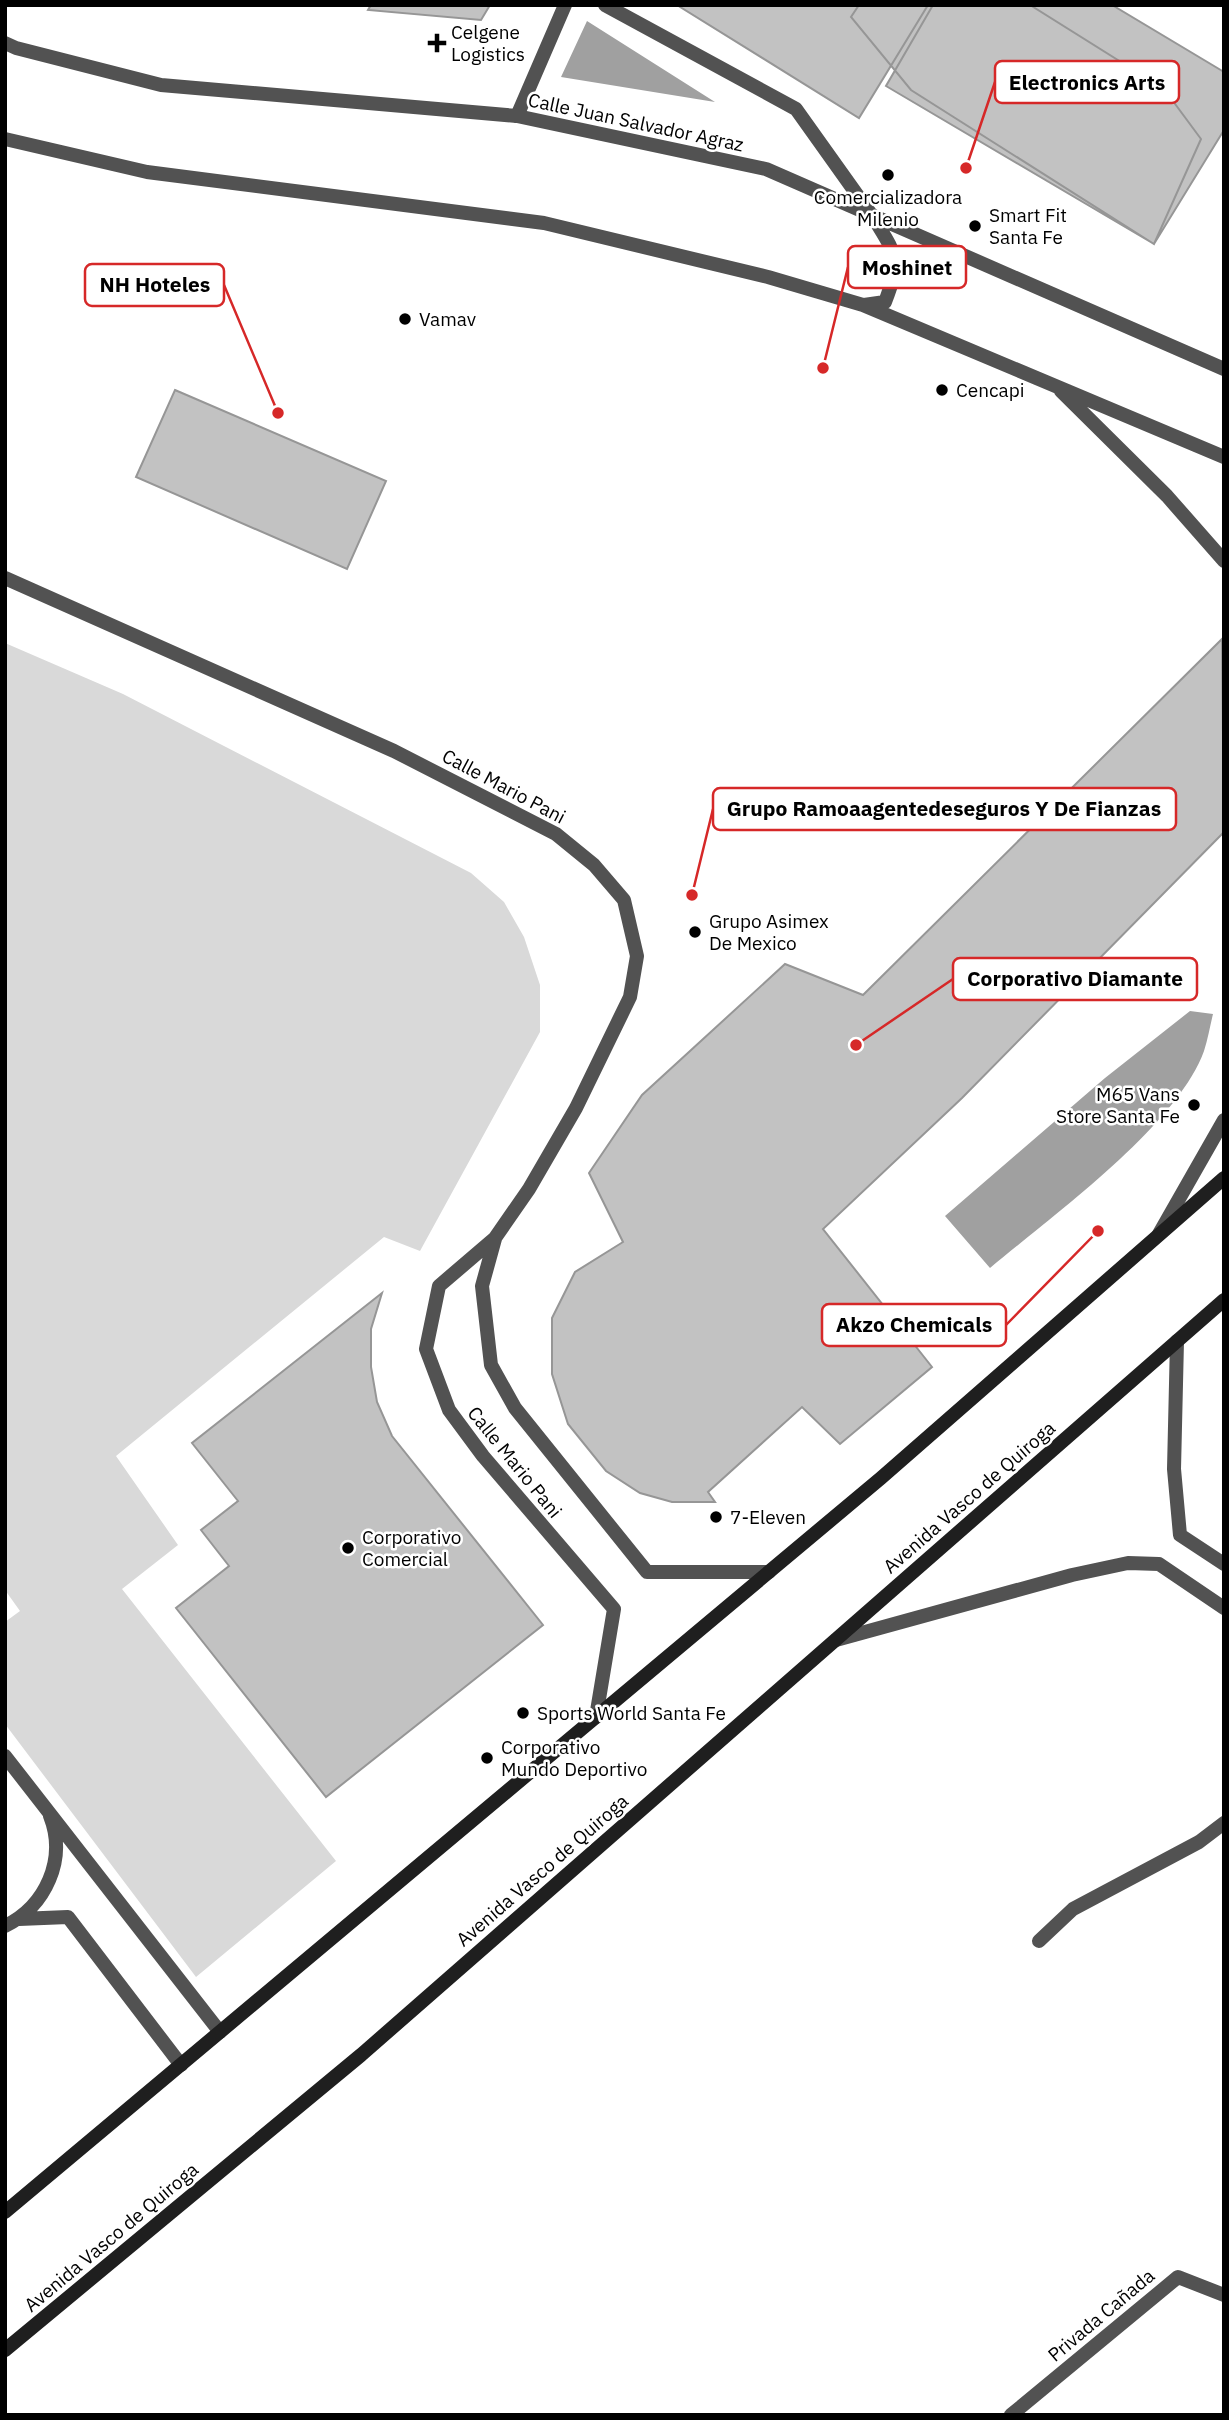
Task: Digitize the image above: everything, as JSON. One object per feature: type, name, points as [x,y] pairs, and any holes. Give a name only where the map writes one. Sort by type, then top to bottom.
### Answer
[{"type":"main road","points":[[5,2212],[769,1572],[1069,1316],[1224,1178]]},
{"type":"main road","name":"Avenida Vasco de Quiroga","points":[[5,2350],[361,2055],[1224,1300]]},
{"type":"street","points":[[517,116],[565,5]]},
{"type":"street","points":[[605,5],[796,109],[895,252],[896,274],[885,302],[863,305]]},
{"type":"street","name":"Calle Juan Salvador Agraz","points":[[5,43],[161,85],[517,116],[766,169],[1224,369]]},
{"type":"street","points":[[5,139],[147,172],[544,223],[768,277],[863,305],[1224,457]]},
{"type":"street","points":[[1055,385],[1167,496],[1224,561]]},
{"type":"street","name":"Calle Mario Pani","points":[[5,578],[381,745],[556,834],[594,864],[624,900],[638,956],[630,997],[576,1108],[529,1189],[495,1238],[439,1286],[426,1349],[449,1410],[483,1456],[614,1609],[596,1717]]},
{"type":"street","points":[[1158,1235],[1224,1120]]},
{"type":"street","name":"Calle Mario Pani","points":[[495,1238],[482,1286],[491,1365],[515,1408],[647,1572],[769,1572]]},
{"type":"street","points":[[1177,1341],[1174,1469],[1180,1535],[1224,1564]]},
{"type":"street","points":[[836,1640],[1072,1575],[1128,1563],[1159,1564],[1224,1608]]},
{"type":"street","points":[[5,1756],[220,2032]]},
{"type":"street","points":[[5,1926],[19,1919],[38,1901],[51,1878],[55,1827],[45,1804]]},
{"type":"street","points":[[1039,1941],[1073,1909],[1199,1842],[1224,1823]]},
{"type":"street","points":[[19,1919],[68,1917],[181,2065]]},
{"type":"street","name":"Privada Cañada","points":[[1011,2415],[1178,2277],[1224,2295]]},
{"type":"shaded area","points":[[587,21],[715,102],[561,77]]},
{"type":"shaded area","points":[[5,643],[123,694],[471,873],[504,902],[524,937],[540,985],[540,1032],[420,1251],[384,1237],[116,1456],[178,1545],[122,1589],[336,1861],[196,1977],[5,1724],[5,1622],[20,1611],[5,1590]]},
{"type":"shaded area","points":[[1190,1011],[1213,1014],[1204,1051],[1190,1080],[1168,1109],[1110,1168],[990,1268],[945,1216],[1105,1078]]},
{"type":"building","points":[[371,5],[490,5],[481,20],[368,10]]},
{"type":"building","points":[[677,5],[928,5],[859,118]]},
{"type":"building","points":[[859,5],[1030,5],[1164,89],[1201,139],[1154,244],[911,90],[851,17]]},
{"type":"building","points":[[933,5],[1112,5],[1224,72],[1224,130],[1154,244],[886,86]]},
{"type":"building","points":[[175,390],[386,481],[347,569],[136,477]]},
{"type":"building","points":[[1222,639],[1224,832],[962,1098],[823,1229],[932,1367],[840,1444],[802,1407],[708,1492],[715,1502],[672,1502],[640,1493],[606,1471],[568,1424],[552,1374],[552,1318],[575,1272],[623,1242],[589,1173],[642,1095],[785,964],[863,995]]},
{"type":"building","name":"Corporativo Comercial","points":[[382,1293],[371,1329],[371,1367],[377,1402],[392,1436],[543,1625],[326,1797],[176,1608],[229,1566],[201,1530],[238,1501],[192,1443]]},
{"type":"place","name":"Celgene Logistics","points":[[437,43]]},
{"type":"place","name":"Electronics Arts","points":[[966,168]]},
{"type":"place","name":"Comercializadora Milenio","points":[[888,175]]},
{"type":"place","name":"Smart Fit Santa Fe","points":[[975,226]]},
{"type":"place","name":"Vamav","points":[[405,319]]},
{"type":"place","name":"Moshinet","points":[[823,368]]},
{"type":"place","name":"Cencapi","points":[[942,390]]},
{"type":"place","name":"NH Hoteles","points":[[278,413]]},
{"type":"place","name":"Grupo Ramoaagentedeseguros Y De Fianzas","points":[[692,895]]},
{"type":"place","name":"Grupo Asimex De Mexico","points":[[695,932]]},
{"type":"place","name":"Corporativo Diamante","points":[[856,1045]]},
{"type":"place","name":"M65 Vans Store Santa Fe","points":[[1194,1105]]},
{"type":"place","name":"Akzo Chemicals","points":[[1098,1231]]},
{"type":"place","name":"7-Eleven","points":[[716,1517]]},
{"type":"place","name":"Corporativo Comercial","points":[[348,1548]]},
{"type":"place","name":"Sports World Santa Fe","points":[[523,1713]]},
{"type":"place","name":"Corporativo Mundo Deportivo","points":[[487,1758]]}]
